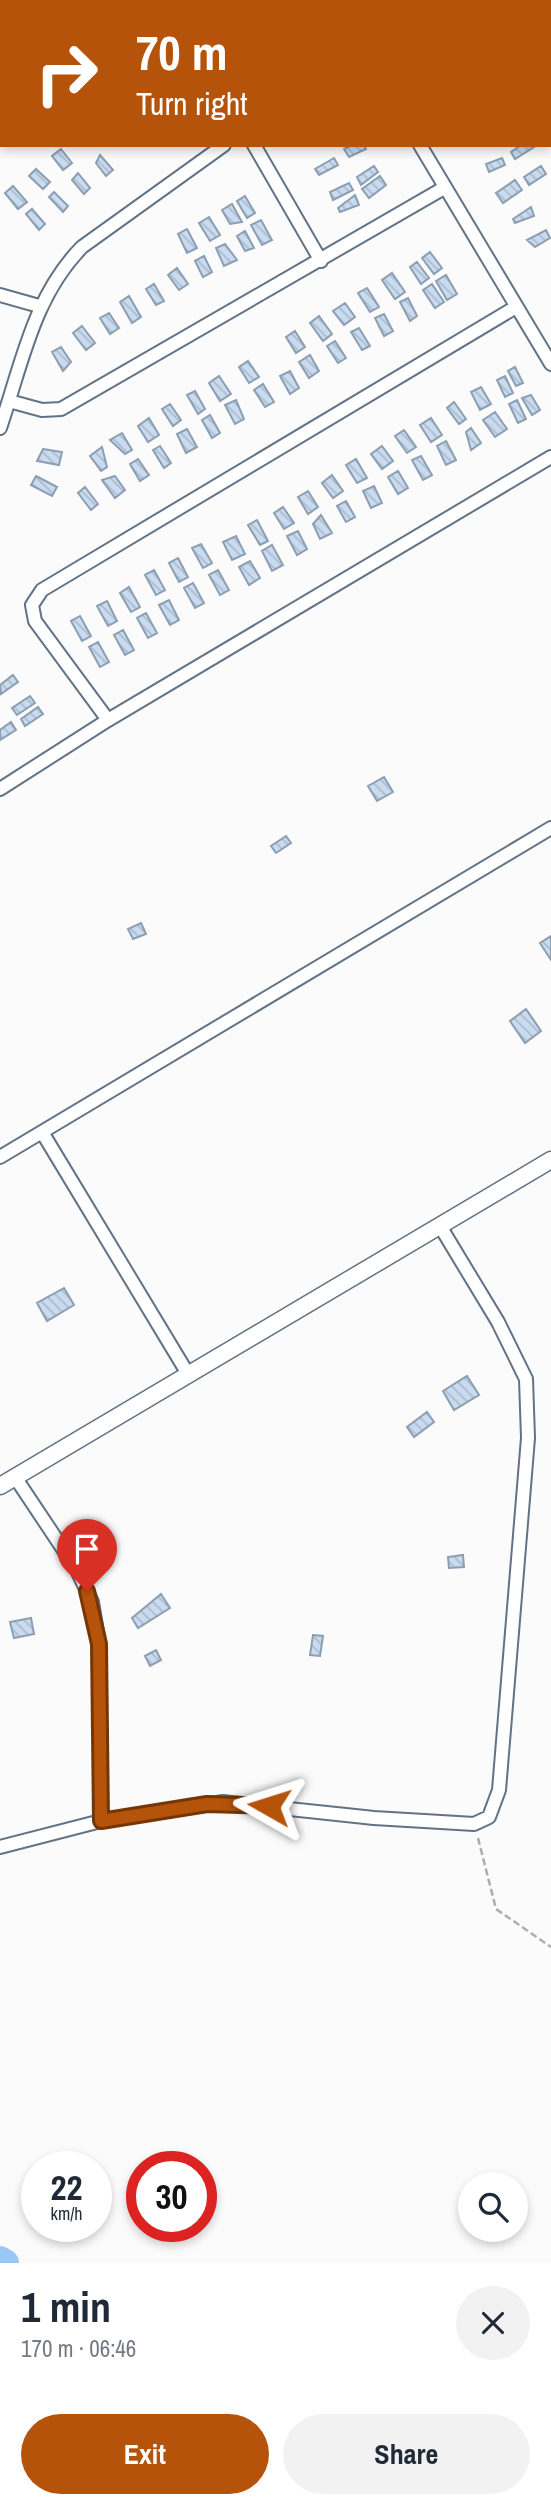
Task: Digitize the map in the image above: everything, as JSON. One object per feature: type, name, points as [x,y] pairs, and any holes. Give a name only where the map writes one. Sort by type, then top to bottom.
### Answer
[{"type":"street","points":[[0,428],[39,306],[62,267],[82,247],[221,147]]},
{"type":"street","points":[[255,147],[321,261]]},
{"type":"street","points":[[421,147],[551,364]]},
{"type":"street","points":[[9,401],[42,410],[61,410],[444,188]]},
{"type":"street","points":[[0,295],[39,306]]},
{"type":"street","points":[[108,720],[35,621],[32,605],[42,590],[516,307]]},
{"type":"street","points":[[0,789],[108,720],[551,457]]},
{"type":"street","points":[[0,1157],[551,828]]},
{"type":"street","points":[[41,1132],[188,1374]]},
{"type":"street","points":[[0,1486],[551,1160]]},
{"type":"street","points":[[0,1847],[101,1821],[223,1802],[374,1818],[474,1824],[489,1817],[499,1790],[528,1438],[526,1379],[440,1226]]},
{"type":"street","points":[[15,1477],[77,1570],[92,1602],[99,1644],[101,1821]]},
{"type":"path","points":[[474,1824],[496,1909],[551,1947]]},
{"type":"building","points":[[365,147],[366,149],[349,157],[344,149]]},
{"type":"building","points":[[518,147],[534,147],[515,159],[511,152]]},
{"type":"building","points":[[61,149],[72,163],[63,170],[52,156]]},
{"type":"building","points":[[100,155],[113,170],[106,176],[96,163]]},
{"type":"building","points":[[334,158],[338,165],[319,175],[315,169]]},
{"type":"building","points":[[502,158],[505,165],[489,172],[486,164]]},
{"type":"building","points":[[374,166],[378,172],[361,185],[357,177]]},
{"type":"building","points":[[541,166],[546,174],[529,185],[524,177]]},
{"type":"building","points":[[36,169],[50,182],[43,189],[29,176]]},
{"type":"building","points":[[78,173],[90,188],[84,194],[72,180]]},
{"type":"building","points":[[380,176],[386,185],[369,198],[362,189]]},
{"type":"building","points":[[515,180],[522,190],[503,203],[496,193]]},
{"type":"building","points":[[349,183],[353,190],[333,200],[330,192]]},
{"type":"building","points":[[13,186],[27,202],[18,209],[5,193]]},
{"type":"building","points":[[54,192],[68,206],[63,212],[49,197]]},
{"type":"building","points":[[355,195],[359,205],[340,212],[338,208]]},
{"type":"building","points":[[245,196],[255,213],[247,218],[237,201]]},
{"type":"building","points":[[232,204],[242,222],[230,224],[222,210]]},
{"type":"building","points":[[531,207],[534,216],[515,223],[513,219]]},
{"type":"building","points":[[32,209],[45,224],[39,230],[26,214]]},
{"type":"building","points":[[209,217],[220,235],[210,241],[199,223]]},
{"type":"building","points":[[261,220],[272,240],[262,245],[251,225]]},
{"type":"building","points":[[187,229],[197,248],[187,253],[178,234]]},
{"type":"building","points":[[546,230],[550,238],[535,247],[527,240]]},
{"type":"building","points":[[245,231],[254,248],[245,251],[237,236]]},
{"type":"building","points":[[225,244],[237,260],[224,266],[216,248]]},
{"type":"building","points":[[430,252],[442,268],[434,274],[422,258]]},
{"type":"building","points":[[204,256],[212,272],[203,277],[195,261]]},
{"type":"building","points":[[417,262],[429,278],[421,284],[410,267]]},
{"type":"building","points":[[177,268],[188,284],[179,290],[168,275]]},
{"type":"building","points":[[392,273],[405,292],[395,299],[382,280]]},
{"type":"building","points":[[446,275],[457,294],[447,300],[436,281]]},
{"type":"building","points":[[154,284],[164,301],[156,305],[146,289]]},
{"type":"building","points":[[432,284],[444,302],[435,308],[423,290]]},
{"type":"building","points":[[367,288],[379,307],[370,312],[358,293]]},
{"type":"building","points":[[129,296],[141,317],[132,323],[120,302]]},
{"type":"building","points":[[408,298],[417,316],[410,321],[400,302]]},
{"type":"building","points":[[345,303],[355,317],[344,325],[333,311]]},
{"type":"building","points":[[109,313],[119,328],[110,334],[100,318]]},
{"type":"building","points":[[384,314],[393,331],[384,336],[375,318]]},
{"type":"building","points":[[319,316],[332,334],[323,341],[310,323]]},
{"type":"building","points":[[82,326],[95,343],[86,350],[73,333]]},
{"type":"building","points":[[359,328],[370,346],[362,350],[351,332]]},
{"type":"building","points":[[295,331],[305,347],[296,353],[286,337]]},
{"type":"building","points":[[335,341],[346,358],[338,363],[327,346]]},
{"type":"building","points":[[61,347],[71,362],[63,371],[52,352]]},
{"type":"building","points":[[310,355],[319,371],[309,378],[299,362]]},
{"type":"building","points":[[248,361],[259,377],[249,383],[239,367]]},
{"type":"building","points":[[515,367],[523,383],[516,386],[508,371]]},
{"type":"building","points":[[290,371],[299,388],[290,394],[280,376]]},
{"type":"building","points":[[219,376],[231,394],[220,401],[209,383]]},
{"type":"building","points":[[505,376],[513,393],[505,397],[497,380]]},
{"type":"building","points":[[263,384],[274,402],[265,407],[254,390]]},
{"type":"building","points":[[481,387],[491,404],[480,410],[471,392]]},
{"type":"building","points":[[195,391],[205,409],[198,414],[187,395]]},
{"type":"building","points":[[531,395],[540,410],[532,415],[522,398]]},
{"type":"building","points":[[236,400],[244,419],[235,424],[225,405]]},
{"type":"building","points":[[517,400],[526,419],[518,423],[509,404]]},
{"type":"building","points":[[454,402],[466,419],[459,424],[447,408]]},
{"type":"building","points":[[170,404],[181,420],[173,426],[162,409]]},
{"type":"building","points":[[495,412],[507,429],[495,437],[483,420]]},
{"type":"building","points":[[210,415],[220,433],[212,438],[202,420]]},
{"type":"building","points":[[149,418],[159,435],[148,442],[138,426]]},
{"type":"building","points":[[431,418],[442,435],[431,442],[420,425]]},
{"type":"building","points":[[471,428],[481,443],[471,450],[466,432]]},
{"type":"building","points":[[187,429],[197,447],[186,453],[177,434]]},
{"type":"building","points":[[404,430],[416,447],[407,453],[395,436]]},
{"type":"building","points":[[122,433],[132,450],[125,454],[110,440]]},
{"type":"building","points":[[446,441],[456,460],[446,465],[437,446]]},
{"type":"building","points":[[160,446],[171,463],[164,468],[153,450]]},
{"type":"building","points":[[382,446],[393,461],[382,469],[371,454]]},
{"type":"building","points":[[102,447],[107,467],[101,471],[90,456]]},
{"type":"building","points":[[43,449],[62,452],[59,465],[37,461]]},
{"type":"building","points":[[421,456],[432,475],[423,480],[412,460]]},
{"type":"building","points":[[138,459],[149,475],[140,481],[130,464]]},
{"type":"building","points":[[356,459],[367,478],[357,483],[346,465]]},
{"type":"building","points":[[398,471],[408,488],[398,494],[388,477]]},
{"type":"building","points":[[332,475],[343,491],[333,498],[322,483]]},
{"type":"building","points":[[36,476],[57,487],[52,496],[31,485]]},
{"type":"building","points":[[115,476],[125,490],[115,498],[102,480]]},
{"type":"building","points":[[374,486],[382,503],[371,508],[363,491]]},
{"type":"building","points":[[85,487],[98,504],[91,510],[78,493]]},
{"type":"building","points":[[308,491],[318,507],[308,514],[298,497]]},
{"type":"building","points":[[346,501],[355,517],[346,522],[337,506]]},
{"type":"building","points":[[283,507],[294,523],[284,529],[274,513]]},
{"type":"building","points":[[321,515],[332,533],[320,539],[313,524]]},
{"type":"building","points":[[257,520],[268,541],[260,545],[248,525]]},
{"type":"building","points":[[298,531],[307,549],[297,555],[287,536]]},
{"type":"building","points":[[236,536],[245,554],[232,560],[223,542]]},
{"type":"building","points":[[201,544],[212,563],[203,568],[192,548]]},
{"type":"building","points":[[272,545],[283,565],[272,571],[262,551]]},
{"type":"building","points":[[178,558],[188,577],[179,582],[169,563]]},
{"type":"building","points":[[250,561],[260,578],[249,585],[239,567]]},
{"type":"building","points":[[154,570],[165,590],[156,595],[145,575]]},
{"type":"building","points":[[218,570],[229,590],[220,595],[209,575]]},
{"type":"building","points":[[193,583],[204,603],[195,608],[184,588]]},
{"type":"building","points":[[129,587],[140,607],[131,612],[120,593]]},
{"type":"building","points":[[169,600],[179,620],[170,625],[159,605]]},
{"type":"building","points":[[107,601],[117,621],[108,626],[97,606]]},
{"type":"building","points":[[146,613],[157,633],[148,638],[137,618]]},
{"type":"building","points":[[80,616],[91,636],[82,641],[71,621]]},
{"type":"building","points":[[123,630],[134,650],[125,655],[114,635]]},
{"type":"building","points":[[98,642],[109,662],[100,667],[89,647]]},
{"type":"building","points":[[13,675],[18,682],[1,694],[0,685]]},
{"type":"building","points":[[30,696],[35,703],[17,715],[12,708]]},
{"type":"building","points":[[38,707],[43,714],[25,726],[21,719]]},
{"type":"building","points":[[11,722],[16,730],[0,740],[0,730]]},
{"type":"building","points":[[384,777],[393,792],[377,801],[368,786]]},
{"type":"building","points":[[286,836],[291,843],[276,853],[271,846]]},
{"type":"building","points":[[141,923],[146,934],[133,939],[128,929]]},
{"type":"building","points":[[551,936],[551,960],[540,943]]},
{"type":"building","points":[[526,1009],[541,1031],[525,1043],[510,1021]]},
{"type":"building","points":[[64,1288],[74,1305],[47,1321],[37,1303]]},
{"type":"building","points":[[467,1376],[479,1395],[454,1410],[443,1391]]},
{"type":"building","points":[[427,1412],[434,1422],[414,1437],[407,1427]]},
{"type":"building","points":[[463,1555],[464,1567],[449,1568],[448,1557]]},
{"type":"building","points":[[161,1594],[170,1608],[138,1628],[132,1618]]},
{"type":"building","points":[[31,1618],[34,1634],[14,1638],[10,1622]]},
{"type":"building","points":[[313,1635],[323,1636],[320,1656],[310,1655]]},
{"type":"building","points":[[156,1650],[161,1660],[150,1666],[145,1656]]},
{"type":"waterway","points":[[0,2260],[5,2263]]},
{"type":"route","points":[[87,1591],[92,1602],[99,1644],[101,1821],[174,1807],[223,1802],[269,1806]]}]
